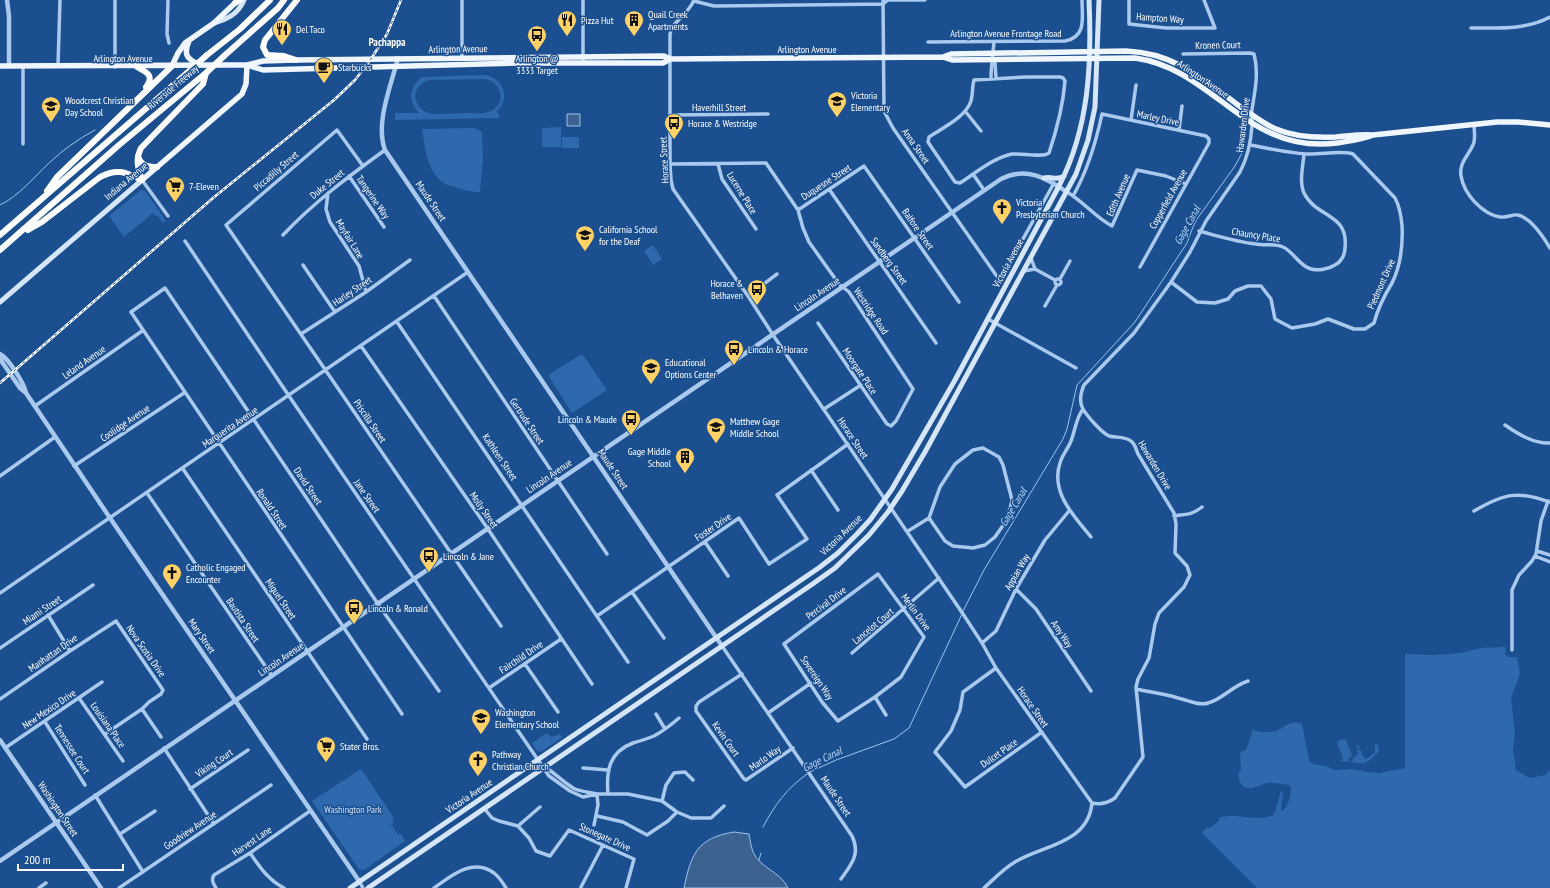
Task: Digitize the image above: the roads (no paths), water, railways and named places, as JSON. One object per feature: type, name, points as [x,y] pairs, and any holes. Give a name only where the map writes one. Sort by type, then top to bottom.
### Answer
[{"type":"highway","name":"Riverside Freeway","points":[[0,235],[240,29],[270,0]]},
{"type":"highway","name":"Riverside Freeway","points":[[0,250],[18,236],[119,145],[206,72],[278,8],[284,0]]},
{"type":"highway","points":[[296,60],[284,56],[267,55],[263,51],[263,47],[265,40],[297,0]]},
{"type":"highway","points":[[37,202],[58,177],[172,66]]},
{"type":"highway","points":[[137,67],[148,73],[150,76],[150,82],[140,96]]},
{"type":"highway","points":[[142,180],[138,168],[138,154],[140,148],[202,84],[206,72]]},
{"type":"highway","points":[[138,154],[140,162],[144,165],[157,167]]},
{"type":"highway","points":[[18,236],[42,222],[106,174],[115,171],[121,172],[142,180]]},
{"type":"main road","points":[[214,23],[222,21],[237,12],[244,0]]},
{"type":"main road","name":"Victoria Avenue","points":[[350,888],[820,567],[838,553],[870,520],[885,499],[914,451],[988,319],[1064,176],[1076,147],[1084,118],[1089,58],[1089,0]]},
{"type":"main road","name":"Victoria Avenue","points":[[368,888],[835,568],[869,535],[891,508],[925,452],[1067,192],[1081,161],[1091,130],[1095,107],[1099,0]]},
{"type":"main road","points":[[172,66],[180,49],[214,23],[237,1]]},
{"type":"main road","points":[[189,41],[186,52],[187,57],[202,66]]},
{"type":"main road","name":"Arlington Avenue","points":[[943,57],[951,54],[993,52],[1136,51],[1157,55],[1182,65],[1276,129],[1296,135],[1324,138],[1362,134],[1373,136]]},
{"type":"main road","name":"Arlington Avenue","points":[[247,65],[263,70],[396,67],[664,56],[670,59],[943,57],[952,60],[1136,58],[1150,60],[1176,70],[1252,124],[1267,132],[1285,140],[1308,144],[1330,144],[1364,139],[1373,136],[1507,121],[1550,126]]},
{"type":"main road","name":"Arlington Avenue","points":[[0,66],[202,66],[247,65],[263,61],[462,57],[582,59]]},
{"type":"main road","name":"Indiana Avenue","points":[[0,302],[242,94],[246,84],[247,65]]},
{"type":"main road","points":[[1044,178],[1049,177],[1058,179],[1064,176]]},
{"type":"street","points":[[7,0],[9,16],[9,66]]},
{"type":"street","points":[[58,66],[60,0]]},
{"type":"street","points":[[115,0],[115,67]]},
{"type":"street","points":[[168,0],[167,34],[169,43]]},
{"type":"street","points":[[462,0],[462,64]]},
{"type":"street","points":[[582,59],[583,0]]},
{"type":"street","points":[[694,0],[714,6],[925,0]]},
{"type":"street","name":"Horace Street","points":[[694,0],[690,8],[672,27],[670,34],[670,180],[673,189],[748,296],[963,612],[996,668],[1092,803]]},
{"type":"street","points":[[748,0],[749,6]]},
{"type":"street","name":"Arlington Avenue Frontage Road","points":[[928,42],[1072,40],[1080,32],[1082,25],[1082,0]]},
{"type":"street","name":"Hampton Way","points":[[1129,0],[1129,24],[1166,28],[1215,28],[1204,0]]},
{"type":"street","name":"Anna Street","points":[[883,2],[884,111],[893,128],[1000,279]]},
{"type":"street","points":[[1471,28],[1516,28],[1541,22],[1550,17]]},
{"type":"street","points":[[994,42],[994,78]]},
{"type":"street","name":"Kronen Court","points":[[1183,54],[1253,54]]},
{"type":"street","name":"Hawarden Drive","points":[[1091,809],[1094,810],[1098,804],[1108,802],[1115,798],[1143,757],[1136,689],[1138,679],[1150,658],[1155,624],[1159,613],[1184,587],[1190,575],[1187,566],[1175,554],[1176,524],[1174,516],[1138,454],[1134,444],[1126,438],[1110,436],[1104,433],[1083,409],[1081,396],[1084,385],[1134,333],[1171,282],[1190,252],[1199,231],[1245,164],[1250,145],[1256,81],[1253,54]]},
{"type":"street","name":"Maude Street","points":[[398,58],[383,117],[382,136],[385,150],[793,748],[855,843],[855,859],[841,879]]},
{"type":"street","points":[[23,66],[23,144]]},
{"type":"street","points":[[994,78],[1063,78],[1065,81],[1059,122],[1049,153],[1046,155],[1023,153],[1007,156],[992,162],[960,182],[955,182],[928,142],[929,137],[965,111],[971,101],[974,80],[994,78]]},
{"type":"street","points":[[1131,120],[1136,85]]},
{"type":"street","points":[[1179,130],[1182,106]]},
{"type":"street","points":[[965,111],[981,131]]},
{"type":"street","name":"Haverhill Street","points":[[671,115],[768,114]]},
{"type":"street","name":"Marley Drive","points":[[1074,196],[1097,138],[1102,114],[1206,136],[1209,139]]},
{"type":"street","points":[[1474,124],[1473,146],[1464,157],[1461,167],[1461,176],[1469,194],[1487,213],[1499,217],[1518,215],[1536,229],[1550,248]]},
{"type":"street","name":"Tangerine Way","points":[[337,130],[363,166]]},
{"type":"street","name":"Piccadilly Street","points":[[226,225],[337,130]]},
{"type":"street","name":"Copperfield Avenue","points":[[1140,267],[1209,143],[1209,139]]},
{"type":"street","name":"Piedmont Drive","points":[[1171,282],[1197,302],[1215,303],[1228,299],[1235,291],[1248,286],[1261,286],[1271,299],[1275,319],[1292,328],[1315,324],[1328,319],[1354,329],[1365,329],[1374,323],[1383,297],[1392,282],[1401,258],[1403,241],[1400,207],[1395,198],[1353,154],[1304,154],[1250,145]]},
{"type":"street","name":"Duke Street","points":[[283,235],[299,218],[328,193],[385,150]]},
{"type":"street","name":"Chauncy Place","points":[[1199,231],[1242,242],[1282,246],[1304,266],[1311,269],[1322,270],[1334,266],[1339,262],[1344,253],[1346,236],[1340,224],[1310,204],[1304,192],[1302,181],[1304,154]]},
{"type":"street","name":"Westridge Road","points":[[670,164],[766,163],[798,210],[809,242],[839,284],[849,292],[913,388],[896,421],[891,426]]},
{"type":"street","name":"Lucerne Place","points":[[718,164],[722,179],[756,229]]},
{"type":"street","name":"Duquesne Street","points":[[798,210],[864,166]]},
{"type":"street","name":"Balfore Street","points":[[864,166],[959,302]]},
{"type":"street","name":"Edith Avenue","points":[[1112,226],[1137,170],[1170,178],[1186,184]]},
{"type":"street","name":"Lincoln Avenue","points":[[0,861],[1001,179],[1013,174],[1029,173],[1044,178],[1084,203],[1099,218],[1112,226]]},
{"type":"street","points":[[973,174],[984,190]]},
{"type":"street","name":"Tangerine Way","points":[[349,176],[384,227]]},
{"type":"street","points":[[142,180],[168,216]]},
{"type":"street","points":[[998,284],[1054,183]]},
{"type":"street","name":"Sandberg Street","points":[[829,189],[936,343]]},
{"type":"street","name":"Mayfair Lane","points":[[328,193],[326,209],[330,222],[358,266],[366,292]]},
{"type":"street","name":"Priscilla Street","points":[[226,225],[501,626]]},
{"type":"street","name":"Jane Street","points":[[185,241],[289,396],[544,767]]},
{"type":"street","points":[[1031,258],[1035,269]]},
{"type":"street","name":"Harley Street","points":[[301,334],[366,292],[410,260]]},
{"type":"street","points":[[1055,280],[1060,278],[1070,261]]},
{"type":"street","points":[[303,265],[335,312]]},
{"type":"street","points":[[1024,271],[1035,269],[1055,280],[1057,284]]},
{"type":"street","name":"Marguerita Avenue","points":[[0,593],[468,272]]},
{"type":"street","points":[[748,296],[777,274]]},
{"type":"street","points":[[1045,306],[1057,284],[1062,283],[1060,278]]},
{"type":"street","name":"David Street","points":[[131,312],[165,288],[378,604],[440,691]]},
{"type":"street","name":"Gertrude Street","points":[[434,296],[607,554]]},
{"type":"street","name":"Ronald Street","points":[[131,312],[142,331],[218,444],[402,714]]},
{"type":"street","points":[[988,319],[1076,368]]},
{"type":"street","name":"Kathleen Street","points":[[397,322],[523,505],[628,662]]},
{"type":"street","name":"Moorgate Place","points":[[818,323],[887,424],[891,426]]},
{"type":"street","name":"Leland Avenue","points":[[35,406],[142,331]]},
{"type":"street","name":"Molly Street","points":[[361,346],[488,529],[592,684]]},
{"type":"street","name":"Mary Street","points":[[0,354],[4,356],[25,386],[26,393]]},
{"type":"street","name":"Mary Street","points":[[0,359],[20,388],[26,393],[35,406],[74,466],[363,888]]},
{"type":"street","points":[[824,409],[860,385]]},
{"type":"street","name":"Coolidge Avenue","points":[[74,466],[184,393]]},
{"type":"street","points":[[1083,409],[1079,414],[1070,442],[1059,464],[1058,479],[1060,493],[1069,511],[1091,537]]},
{"type":"street","points":[[1506,426],[1527,438],[1539,442],[1550,443]]},
{"type":"street","points":[[0,476],[55,437]]},
{"type":"street","name":"Foster Drive","points":[[597,616],[738,518],[769,564],[807,539],[777,495],[848,444]]},
{"type":"street","points":[[908,531],[929,518],[940,487],[955,464],[973,450],[983,448],[998,457],[1003,465],[1012,500],[1004,524],[995,537],[985,545],[973,548],[953,546],[946,541],[929,518]]},
{"type":"street","name":"Miguel Street","points":[[182,469],[367,738]]},
{"type":"street","points":[[811,470],[838,510]]},
{"type":"street","name":"Bautista Street","points":[[147,493],[272,676]]},
{"type":"street","points":[[1474,511],[1487,503],[1510,495],[1520,494],[1533,496],[1549,502],[1541,521],[1535,556],[1519,575],[1512,590],[1512,650]]},
{"type":"street","points":[[1174,516],[1194,513],[1202,507]]},
{"type":"street","name":"Appian Way","points":[[982,643],[996,630],[1016,589],[1045,540],[1069,511]]},
{"type":"street","points":[[705,542],[728,576]]},
{"type":"street","points":[[1537,551],[1550,556]]},
{"type":"street","points":[[1535,556],[1550,562]]},
{"type":"street","name":"Merlin Drive","points":[[838,721],[875,697],[901,677],[924,637],[878,574]]},
{"type":"street","name":"Percival Drive","points":[[784,644],[878,574]]},
{"type":"street","name":"Lancelot Court","points":[[852,653],[939,578]]},
{"type":"street","name":"Miami Street","points":[[0,648],[92,584]]},
{"type":"street","name":"Amy Way","points":[[1016,589],[1036,609],[1091,691]]},
{"type":"street","points":[[632,592],[664,638]]},
{"type":"street","points":[[48,615],[70,651]]},
{"type":"street","name":"Manhattan Drive","points":[[0,699],[116,621]]},
{"type":"street","name":"Nova Scotia Drive","points":[[116,621],[162,690],[161,694],[149,702],[142,710]]},
{"type":"street","name":"Fairchild Drive","points":[[489,688],[561,639]]},
{"type":"street","name":"Sovereign Way","points":[[784,644],[822,702],[838,721]]},
{"type":"street","points":[[525,664],[558,712]]},
{"type":"street","name":"Dulcet Place","points":[[996,668],[963,692],[960,710],[951,732],[935,752],[965,787],[1042,732]]},
{"type":"street","name":"Kevin Court","points":[[742,674],[699,702],[696,706],[696,711],[746,780]]},
{"type":"street","points":[[1136,689],[1178,697],[1200,704],[1207,704],[1223,696],[1235,686],[1248,681]]},
{"type":"street","name":"New Mexico Drive","points":[[5,748],[102,682]]},
{"type":"street","points":[[768,713],[810,683]]},
{"type":"street","points":[[875,697],[886,715]]},
{"type":"street","name":"Louisiana Place","points":[[80,698],[124,761]]},
{"type":"street","points":[[105,734],[142,710],[161,737]]},
{"type":"street","points":[[656,714],[665,729]]},
{"type":"street","points":[[608,794],[608,770],[613,759],[624,748],[654,736],[679,718]]},
{"type":"street","name":"Tennessee Court","points":[[45,722],[85,785]]},
{"type":"street","name":"Washington Street","points":[[0,740],[101,888]]},
{"type":"street","points":[[164,748],[214,824]]},
{"type":"street","name":"Marlo Way","points":[[746,780],[793,748]]},
{"type":"street","name":"Viking Court","points":[[190,789],[248,750]]},
{"type":"street","points":[[544,767],[554,781],[570,792],[583,797],[591,797],[597,794]]},
{"type":"street","points":[[544,767],[549,769],[574,788],[597,794],[628,794],[662,801],[677,812],[691,818],[711,818],[724,806]]},
{"type":"street","points":[[583,768],[608,770]]},
{"type":"street","points":[[662,801],[666,785],[674,773],[685,772],[693,780]]},
{"type":"street","name":"Goodview Avenue","points":[[119,888],[271,785]]},
{"type":"street","points":[[594,825],[598,805],[597,794]]},
{"type":"street","points":[[95,796],[143,872]]},
{"type":"street","points":[[1092,803],[1098,804]]},
{"type":"street","name":"Hawarden Drive","points":[[984,888],[997,875],[1014,862],[1035,851],[1069,839],[1077,834],[1091,809],[1092,803]]},
{"type":"street","points":[[484,808],[492,818],[518,826],[540,807]]},
{"type":"street","points":[[120,834],[155,811]]},
{"type":"street","name":"Harvest Lane","points":[[216,888],[212,882],[214,875],[250,853],[310,811]]},
{"type":"street","points":[[596,816],[623,822],[647,835],[668,821],[677,812]]},
{"type":"street","name":"Stonegate Drive","points":[[518,826],[529,838],[536,851],[550,856],[569,830],[634,859],[626,888]]},
{"type":"street","points":[[581,887],[603,845]]},
{"type":"street","points":[[250,853],[263,872],[270,879],[284,888]]},
{"type":"street","points":[[434,888],[462,870],[470,867],[485,868],[494,872],[506,888]]},
{"type":"street","points":[[39,888],[46,883]]},
{"type":"waterway","points":[[0,205],[14,197],[65,149],[95,130]]},
{"type":"waterway","name":"Gage Canal","points":[[963,611],[984,570],[1063,439],[1067,429],[1077,385],[1135,322],[1187,243],[1197,219],[1235,166],[1242,153]]},
{"type":"waterway","name":"Gage Canal","points":[[810,772],[836,760],[894,739],[909,728],[962,614]]},
{"type":"waterway","name":"Gage Canal","points":[[763,827],[782,798],[793,785],[807,774]]},
{"type":"waterway","points":[[759,860],[761,853]]},
{"type":"railway","points":[[0,383],[213,198],[334,100],[355,80],[387,34],[401,0]]},
{"type":"place","name":"Pizza Hut","points":[[567,37]]},
{"type":"place","name":"Quail Creek Apartments","points":[[634,37]]},
{"type":"place","name":"Del Taco","points":[[282,46]]},
{"type":"place","name":"Arlington @ 3333 Target","points":[[537,52]]},
{"type":"place","name":"Starbucks","points":[[324,84]]},
{"type":"place","name":"Victoria Elementary","points":[[837,118]]},
{"type":"place","name":"Woodcrest Christian Day School","points":[[51,123]]},
{"type":"place","name":"Horace & Westridge","points":[[674,140]]},
{"type":"place","name":"7-Eleven","points":[[175,203]]},
{"type":"place","name":"Victoria Presbyterian Church","points":[[1002,225]]},
{"type":"place","name":"California School for the Deaf","points":[[585,252]]},
{"type":"place","name":"Horace & Belhaven","points":[[757,306]]},
{"type":"place","name":"Lincoln & Horace","points":[[734,366]]},
{"type":"place","name":"Educational Options Center","points":[[651,385]]},
{"type":"place","name":"Lincoln & Maude","points":[[631,436]]},
{"type":"place","name":"Matthew Gage Middle School","points":[[716,444]]},
{"type":"place","name":"Gage Middle School","points":[[685,474]]},
{"type":"place","name":"Lincoln & Jane","points":[[429,573]]},
{"type":"place","name":"Catholic Engaged Encounter","points":[[172,590]]},
{"type":"place","name":"Lincoln & Ronald","points":[[354,625]]},
{"type":"place","name":"Washington Elementary School","points":[[481,735]]},
{"type":"place","name":"Stater Bros.","points":[[326,763]]},
{"type":"place","name":"Pathway Christian Church","points":[[478,777]]},
{"type":"district","name":"Pachappa","points":[[387,42]]},
{"type":"park label","name":"Washington Park","points":[[353,809]]}]
